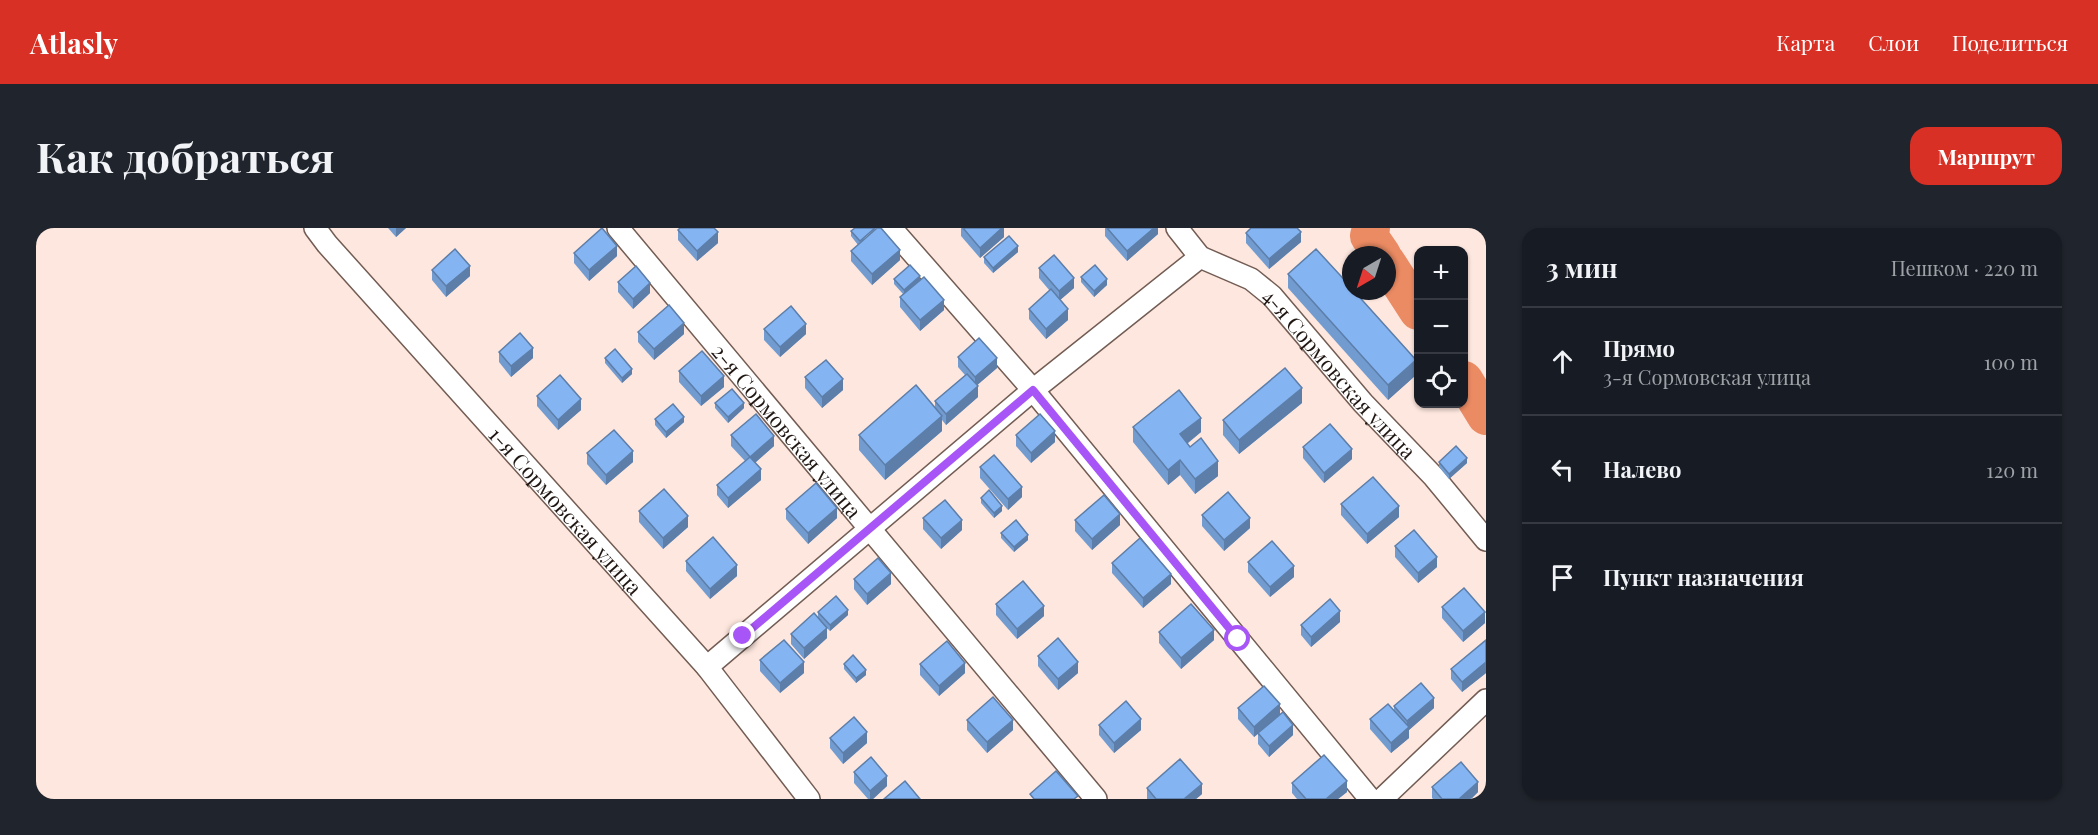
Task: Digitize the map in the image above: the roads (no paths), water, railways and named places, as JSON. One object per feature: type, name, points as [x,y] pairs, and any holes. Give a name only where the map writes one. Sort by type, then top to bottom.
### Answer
[{"type":"street","name":"1-я Сормовская улица","points":[[315,228],[707,667],[809,799]]},
{"type":"street","name":"2-я Сормовская улица","points":[[618,228],[1096,799]]},
{"type":"street","points":[[891,228],[1033,390],[1370,799]]},
{"type":"street","name":"4-я Сормовская улица","points":[[1177,228],[1200,257],[1251,279],[1272,296],[1363,403],[1434,477],[1486,540]]},
{"type":"street","points":[[707,667],[1033,390],[1200,257]]},
{"type":"street","points":[[1382,799],[1486,700]]},
{"type":"waterway","points":[[1371,228],[1369,236],[1376,246]]},
{"type":"waterway","points":[[1396,277],[1414,305]]},
{"type":"waterway","points":[[1468,387],[1486,416]]}]
